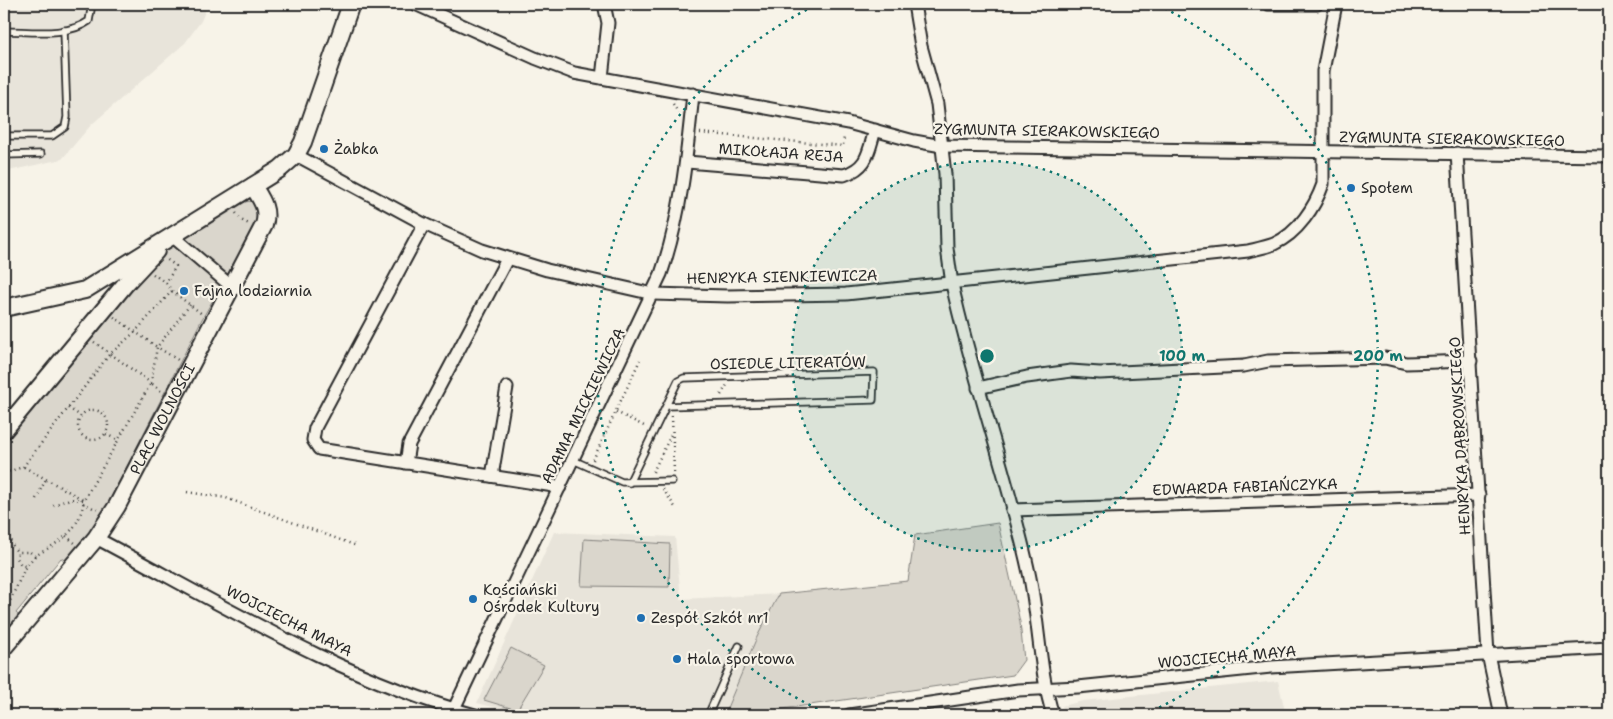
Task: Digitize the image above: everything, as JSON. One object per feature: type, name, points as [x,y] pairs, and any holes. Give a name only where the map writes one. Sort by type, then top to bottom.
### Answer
[{"type":"street","points":[[4,308],[85,290],[253,186],[296,155],[303,142],[351,4]]},
{"type":"street","name":"ZYGMUNTA SIERAKOWSKIEGO","points":[[416,4],[535,58],[574,73],[848,123],[942,146],[1609,156]]},
{"type":"street","points":[[602,78],[608,23],[604,4]]},
{"type":"street","points":[[917,4],[925,61],[935,89],[942,146],[947,248],[952,284],[978,388],[1029,573],[1039,629],[1046,689],[1053,715]]},
{"type":"street","points":[[1268,4],[1317,4]]},
{"type":"street","name":"HENRYKA SIENKIEWICZA","points":[[296,155],[453,238],[507,259],[653,294],[728,296],[846,294],[1248,251],[1275,244],[1306,216],[1318,198],[1322,184],[1323,71],[1336,4]]},
{"type":"street","name":"ADAMA MICKIEWICZA","points":[[452,712],[653,294],[670,249],[687,162],[694,94]]},
{"type":"street","name":"MIKOŁAJA REJA","points":[[687,162],[844,175],[858,170],[865,162],[875,130]]},
{"type":"street","name":"HENRYKA DĄBROWSKIEGO","points":[[1457,153],[1488,654],[1501,715]]},
{"type":"street","name":"PLAC WOLNOŚCI","points":[[7,638],[96,538],[117,506],[232,287],[266,217],[265,208],[253,186]]},
{"type":"street","points":[[424,224],[315,428],[313,440],[319,449],[560,487]]},
{"type":"street","points":[[171,235],[232,287]]},
{"type":"street","points":[[4,430],[108,314],[127,282],[171,235]]},
{"type":"street","points":[[406,463],[409,444],[507,259]]},
{"type":"street","points":[[85,290],[101,304],[108,314]]},
{"type":"street","points":[[978,388],[1027,377],[1071,371],[1100,373],[1244,366],[1268,360],[1385,358],[1406,363],[1471,361]]},
{"type":"street","points":[[492,476],[507,386]]},
{"type":"street","name":"EDWARDA FABIAŃCZYKA","points":[[1012,510],[1479,495]]},
{"type":"street","name":"WOJCIECHA MAYA","points":[[96,538],[267,628],[372,680],[452,712],[475,715]]},
{"type":"street","name":"WOJCIECHA MAYA","points":[[849,715],[1018,690],[1078,687],[1271,667],[1609,648]]},
{"type":"lane","points":[[4,31],[80,28],[89,21],[92,4]]},
{"type":"lane","points":[[4,136],[52,136],[60,133],[65,127],[67,117],[64,30]]},
{"type":"lane","points":[[4,155],[41,154]]},
{"type":"lane","name":"OSIEDLE LITERATÓW","points":[[629,483],[678,381],[684,378],[874,372],[873,400],[666,406]]},
{"type":"lane","points":[[574,460],[622,482],[672,481]]},
{"type":"lane","points":[[708,715],[739,646]]},
{"type":"path","points":[[700,133],[843,146]]},
{"type":"path","points":[[166,258],[176,266],[166,282]]},
{"type":"path","points":[[152,273],[166,282],[172,292],[206,316]]},
{"type":"path","points":[[4,473],[23,467],[109,355],[135,332],[172,292]]},
{"type":"path","points":[[4,614],[26,566],[35,556],[66,536],[81,518],[83,501],[151,383],[157,347],[190,305]]},
{"type":"path","points":[[108,314],[181,363]]},
{"type":"path","points":[[93,341],[109,355],[165,394]]},
{"type":"path","points":[[590,467],[640,360]]},
{"type":"path","points":[[716,405],[731,377]]},
{"type":"path","points":[[68,408],[81,416]]},
{"type":"path","points":[[95,410],[104,414],[108,424],[106,434],[98,439],[85,438],[78,425],[81,416],[85,412],[95,410]]},
{"type":"path","points":[[616,412],[654,431]]},
{"type":"path","points":[[672,481],[674,472],[672,416],[674,413]]},
{"type":"path","points":[[653,472],[673,432]]},
{"type":"path","points":[[106,434],[118,441]]},
{"type":"path","points":[[23,467],[101,512]]},
{"type":"path","points":[[36,499],[46,479]]},
{"type":"path","points":[[187,492],[226,498],[358,546]]},
{"type":"path","points":[[51,506],[70,499],[83,501]]},
{"type":"path","points":[[6,516],[14,549],[18,552],[30,552],[35,556]]},
{"type":"path","points":[[66,536],[76,544]]},
{"type":"path","points":[[18,552],[17,558],[21,564],[26,566]]},
{"type":"shaded area","points":[[4,4],[208,4],[201,21],[185,43],[91,125],[62,159],[4,172]]},
{"type":"shaded area","points":[[253,201],[260,218],[202,319],[95,529],[69,563],[61,558],[16,613],[24,620],[12,626],[4,624],[4,442],[150,264],[162,253],[232,208],[243,202]]},
{"type":"shaded area","points":[[998,523],[1020,622],[1024,660],[1013,675],[742,715],[724,715],[757,637],[779,594],[908,581],[915,535]]},
{"type":"shaded area","name":"Zespół Szkół nr1","points":[[554,532],[675,537],[681,599],[779,594],[757,637],[724,715],[526,715],[477,703]]},
{"type":"shaded area","points":[[584,539],[670,544],[669,587],[581,586]]},
{"type":"shaded area","points":[[511,648],[544,665],[517,710],[484,700]]},
{"type":"shaded area","points":[[1278,681],[1286,715],[1065,715],[1062,706],[1083,701]]},
{"type":"place","name":"Żabka","points":[[324,149]]},
{"type":"place","name":"Społem","points":[[1351,188]]},
{"type":"place","name":"Fajna lodziarnia","points":[[184,291]]},
{"type":"place","name":"Kościański Ośrodek Kultury","points":[[473,599]]},
{"type":"place","name":"Zespół Szkół nr1","points":[[641,618]]},
{"type":"place","name":"Hala sportowa","points":[[677,659]]}]
